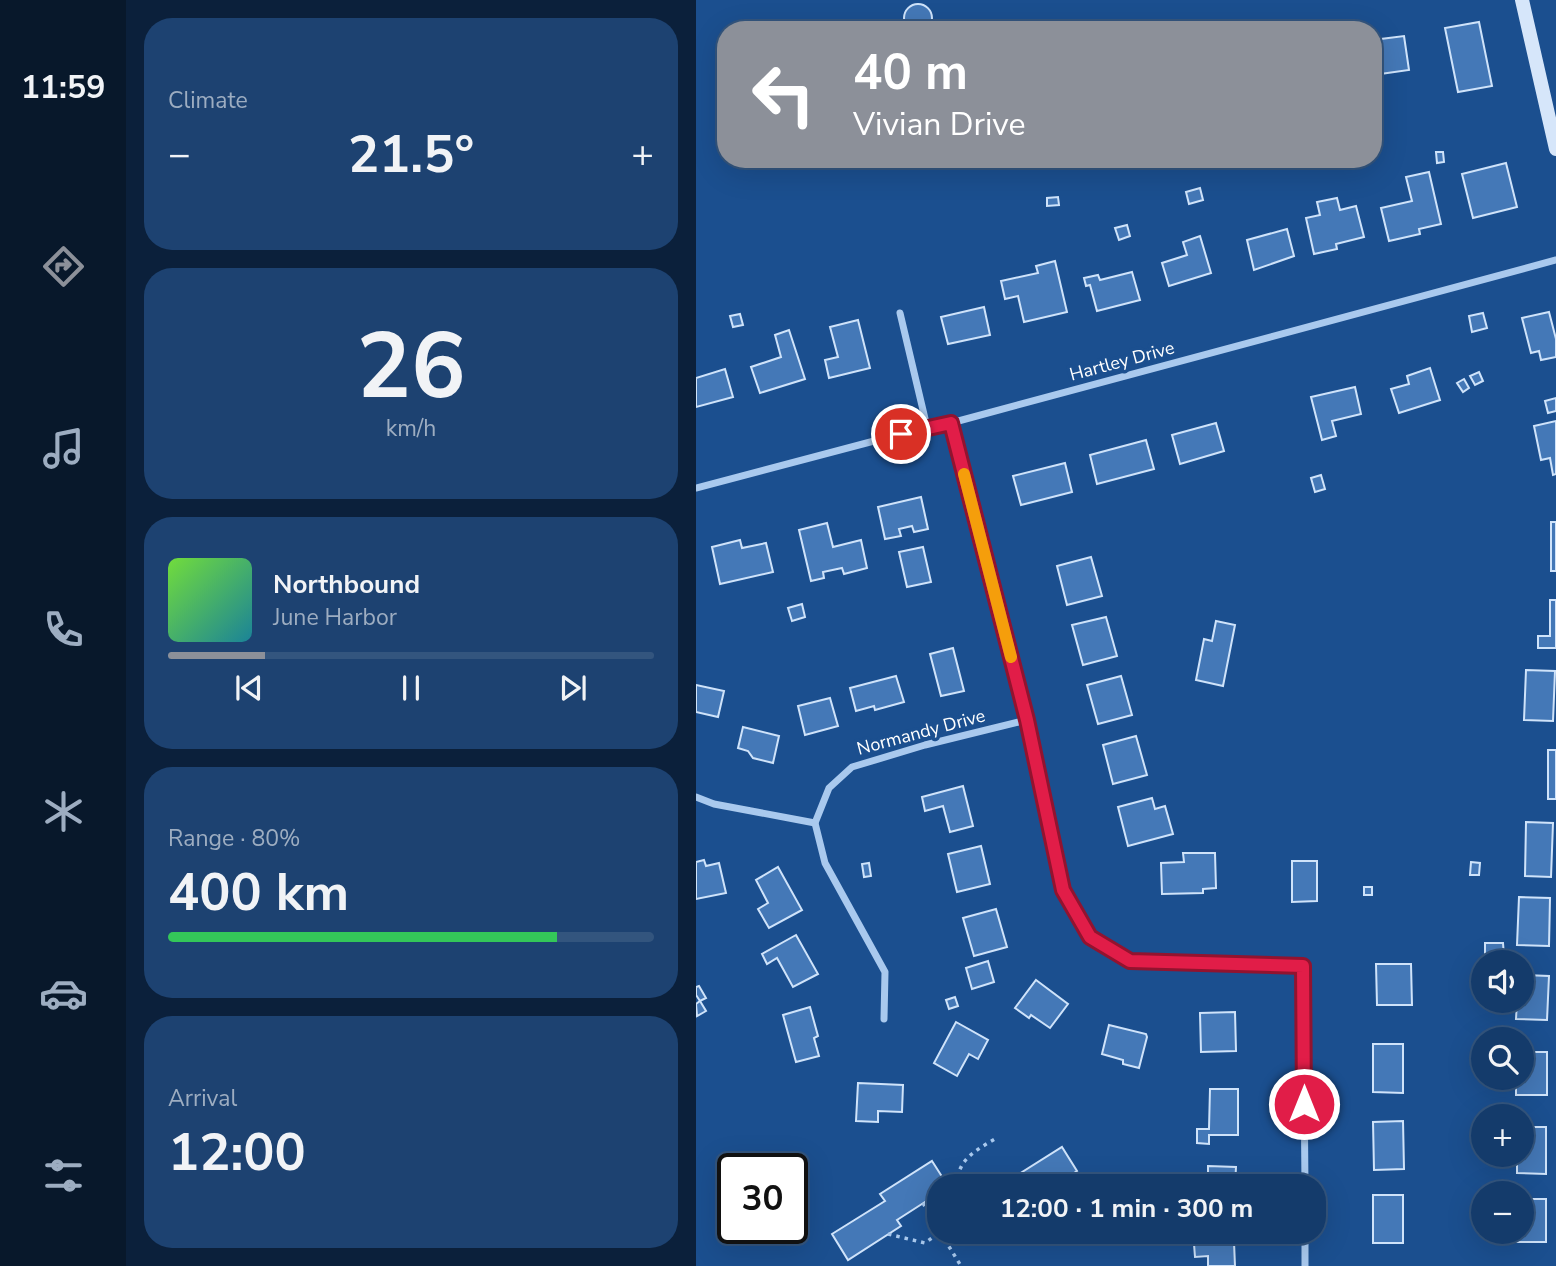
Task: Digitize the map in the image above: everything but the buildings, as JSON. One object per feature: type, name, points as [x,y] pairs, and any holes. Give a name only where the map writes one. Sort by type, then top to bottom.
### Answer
[{"type":"main road","points":[[1521,0],[1555,149]]},
{"type":"street","name":"Hartley Drive","points":[[696,488],[951,423],[1555,260]]},
{"type":"street","points":[[900,313],[927,427]]},
{"type":"street","points":[[951,423],[1027,720],[1063,890],[1090,937],[1130,961],[1303,966],[1305,1174]]},
{"type":"street","name":"Normandy Drive","points":[[815,823],[829,788],[852,767],[925,745],[1027,720]]},
{"type":"street","points":[[696,797],[714,804],[815,823],[825,863],[886,972],[884,1019]]},
{"type":"street","points":[[1305,1244],[1305,1266]]},
{"type":"path","points":[[958,1174],[967,1156],[995,1139]]},
{"type":"path","points":[[923,1203],[927,1210]]},
{"type":"path","points":[[888,1234],[927,1241]]},
{"type":"path","points":[[948,1244],[961,1266]]},
{"type":"slow traffic","points":[[964,474],[1011,657]]},
{"type":"route","points":[[901,434],[951,423],[1027,720],[1063,890],[1090,937],[1130,961],[1303,966],[1304,1104]]}]
